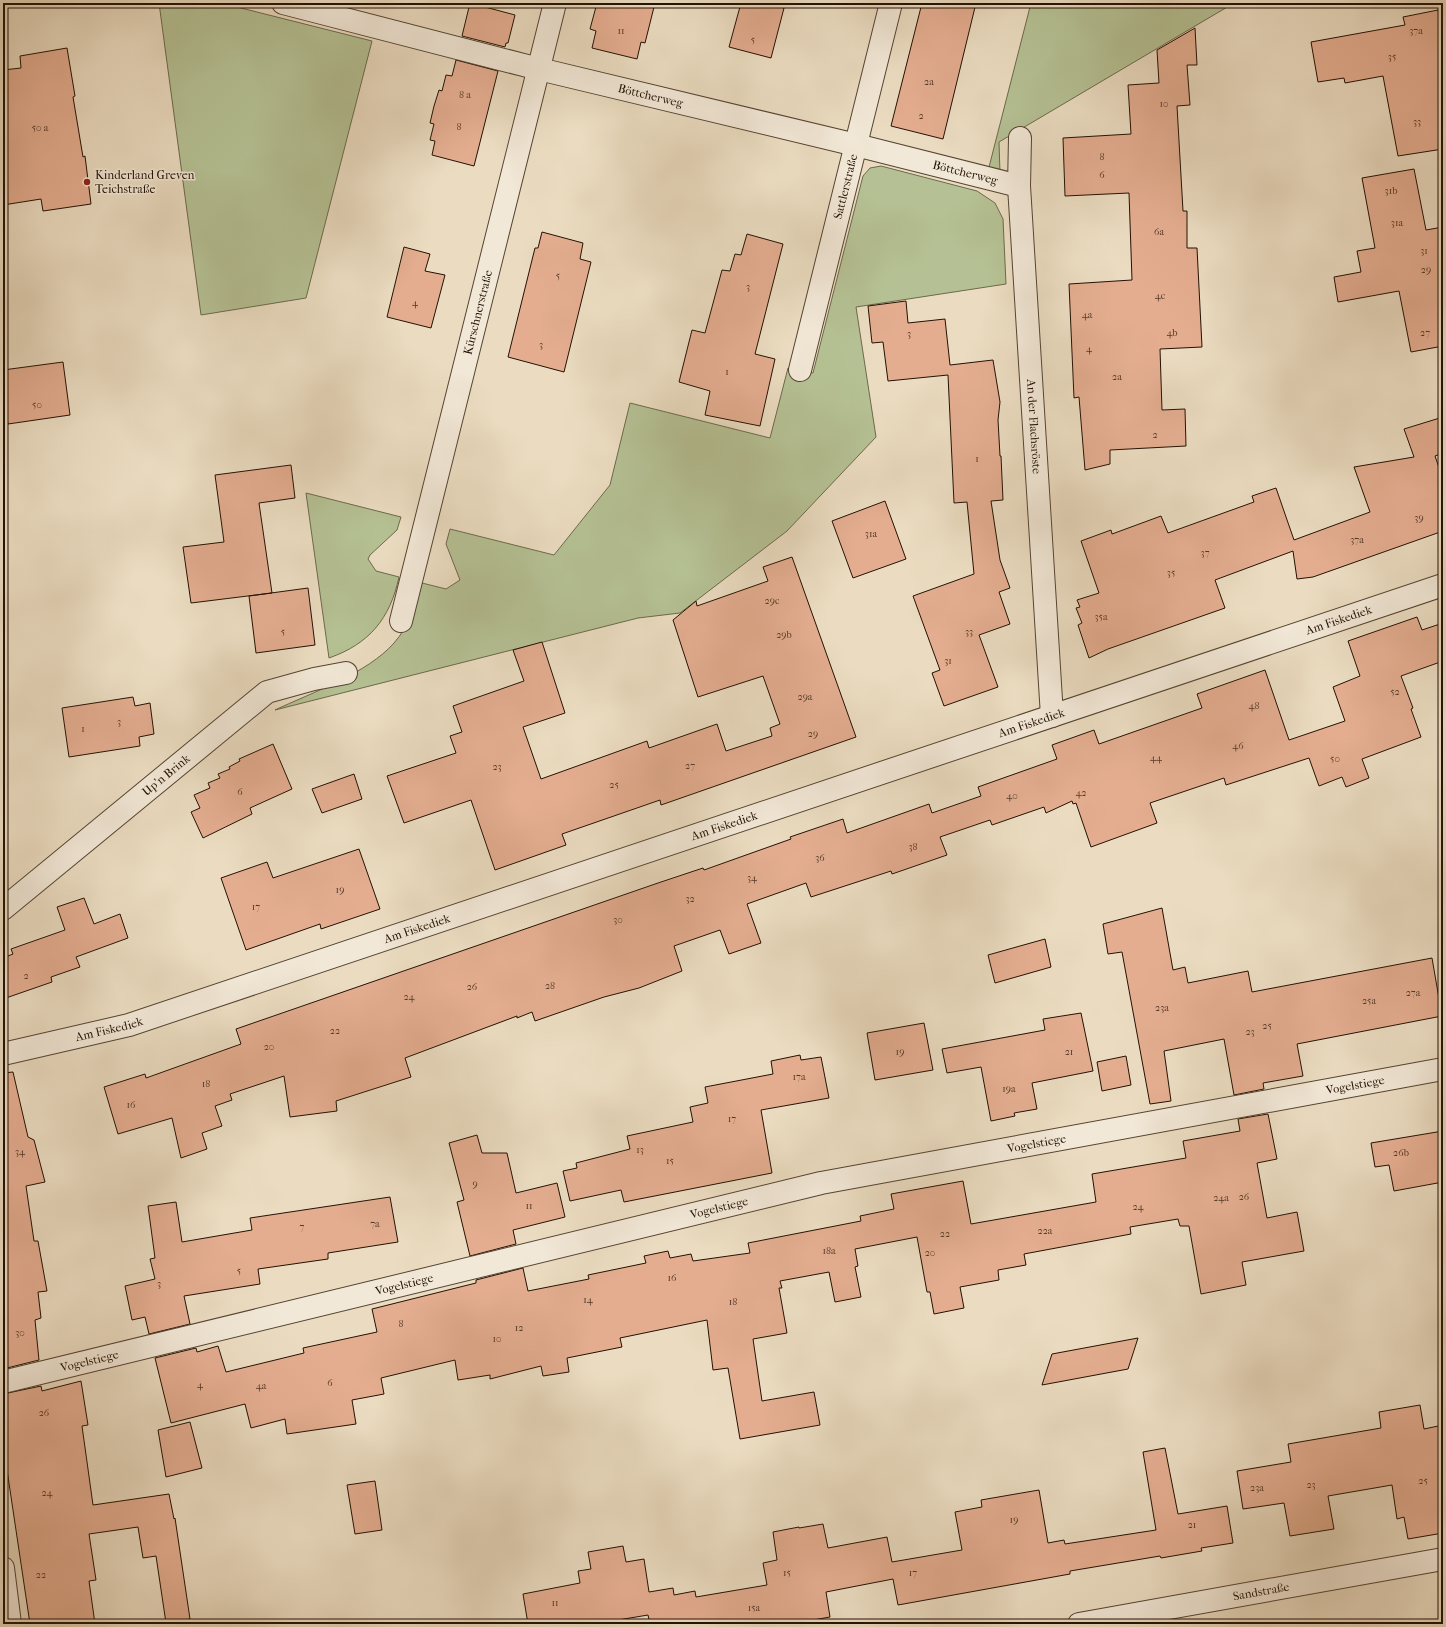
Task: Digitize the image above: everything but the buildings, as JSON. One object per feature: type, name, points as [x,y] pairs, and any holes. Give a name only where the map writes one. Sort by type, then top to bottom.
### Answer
[{"type":"street","name":"Böttcherweg","points":[[283,3],[539,69],[856,145],[1019,186]]},
{"type":"street","name":"Kürschnerstraße","points":[[401,622],[555,3]]},
{"type":"street","name":"Sattlerstraße","points":[[800,370],[891,3]]},
{"type":"street","name":"An der Flachsröste","points":[[1020,138],[1019,186],[1052,716]]},
{"type":"street","name":"Am Fiskediek","points":[[3,1054],[129,1025],[1443,585]]},
{"type":"street","name":"Up'n Brink","points":[[3,909],[267,692],[346,672]]},
{"type":"street","name":"Vogelstiege","points":[[3,1382],[821,1183],[1443,1069]]},
{"type":"street","name":"Sandstraße","points":[[1079,1624],[1443,1559]]},
{"type":"street","points":[[3,1568],[10,1624]]},
{"type":"green space","points":[[159,3],[230,3],[241,8],[372,41],[306,298],[201,315]]},
{"type":"green space","points":[[1031,3],[1234,3],[999,142],[1000,173],[988,171]]},
{"type":"green space","points":[[881,166],[977,191],[995,203],[1003,219],[1006,284],[856,307],[876,437],[787,531],[680,613],[638,618],[275,710],[354,673],[370,664],[383,654],[404,630],[422,583],[446,589],[460,580],[446,544],[450,529],[554,555],[610,485],[630,403],[770,438],[788,368],[813,373],[863,176],[870,168]]},
{"type":"green space","points":[[306,493],[401,517],[397,530],[370,555],[368,559],[376,571],[399,577],[390,605],[376,628],[366,637],[356,645],[329,658]]},
{"type":"place","name":"Kinderland Greven Teichstraße","points":[[87,182]]}]
